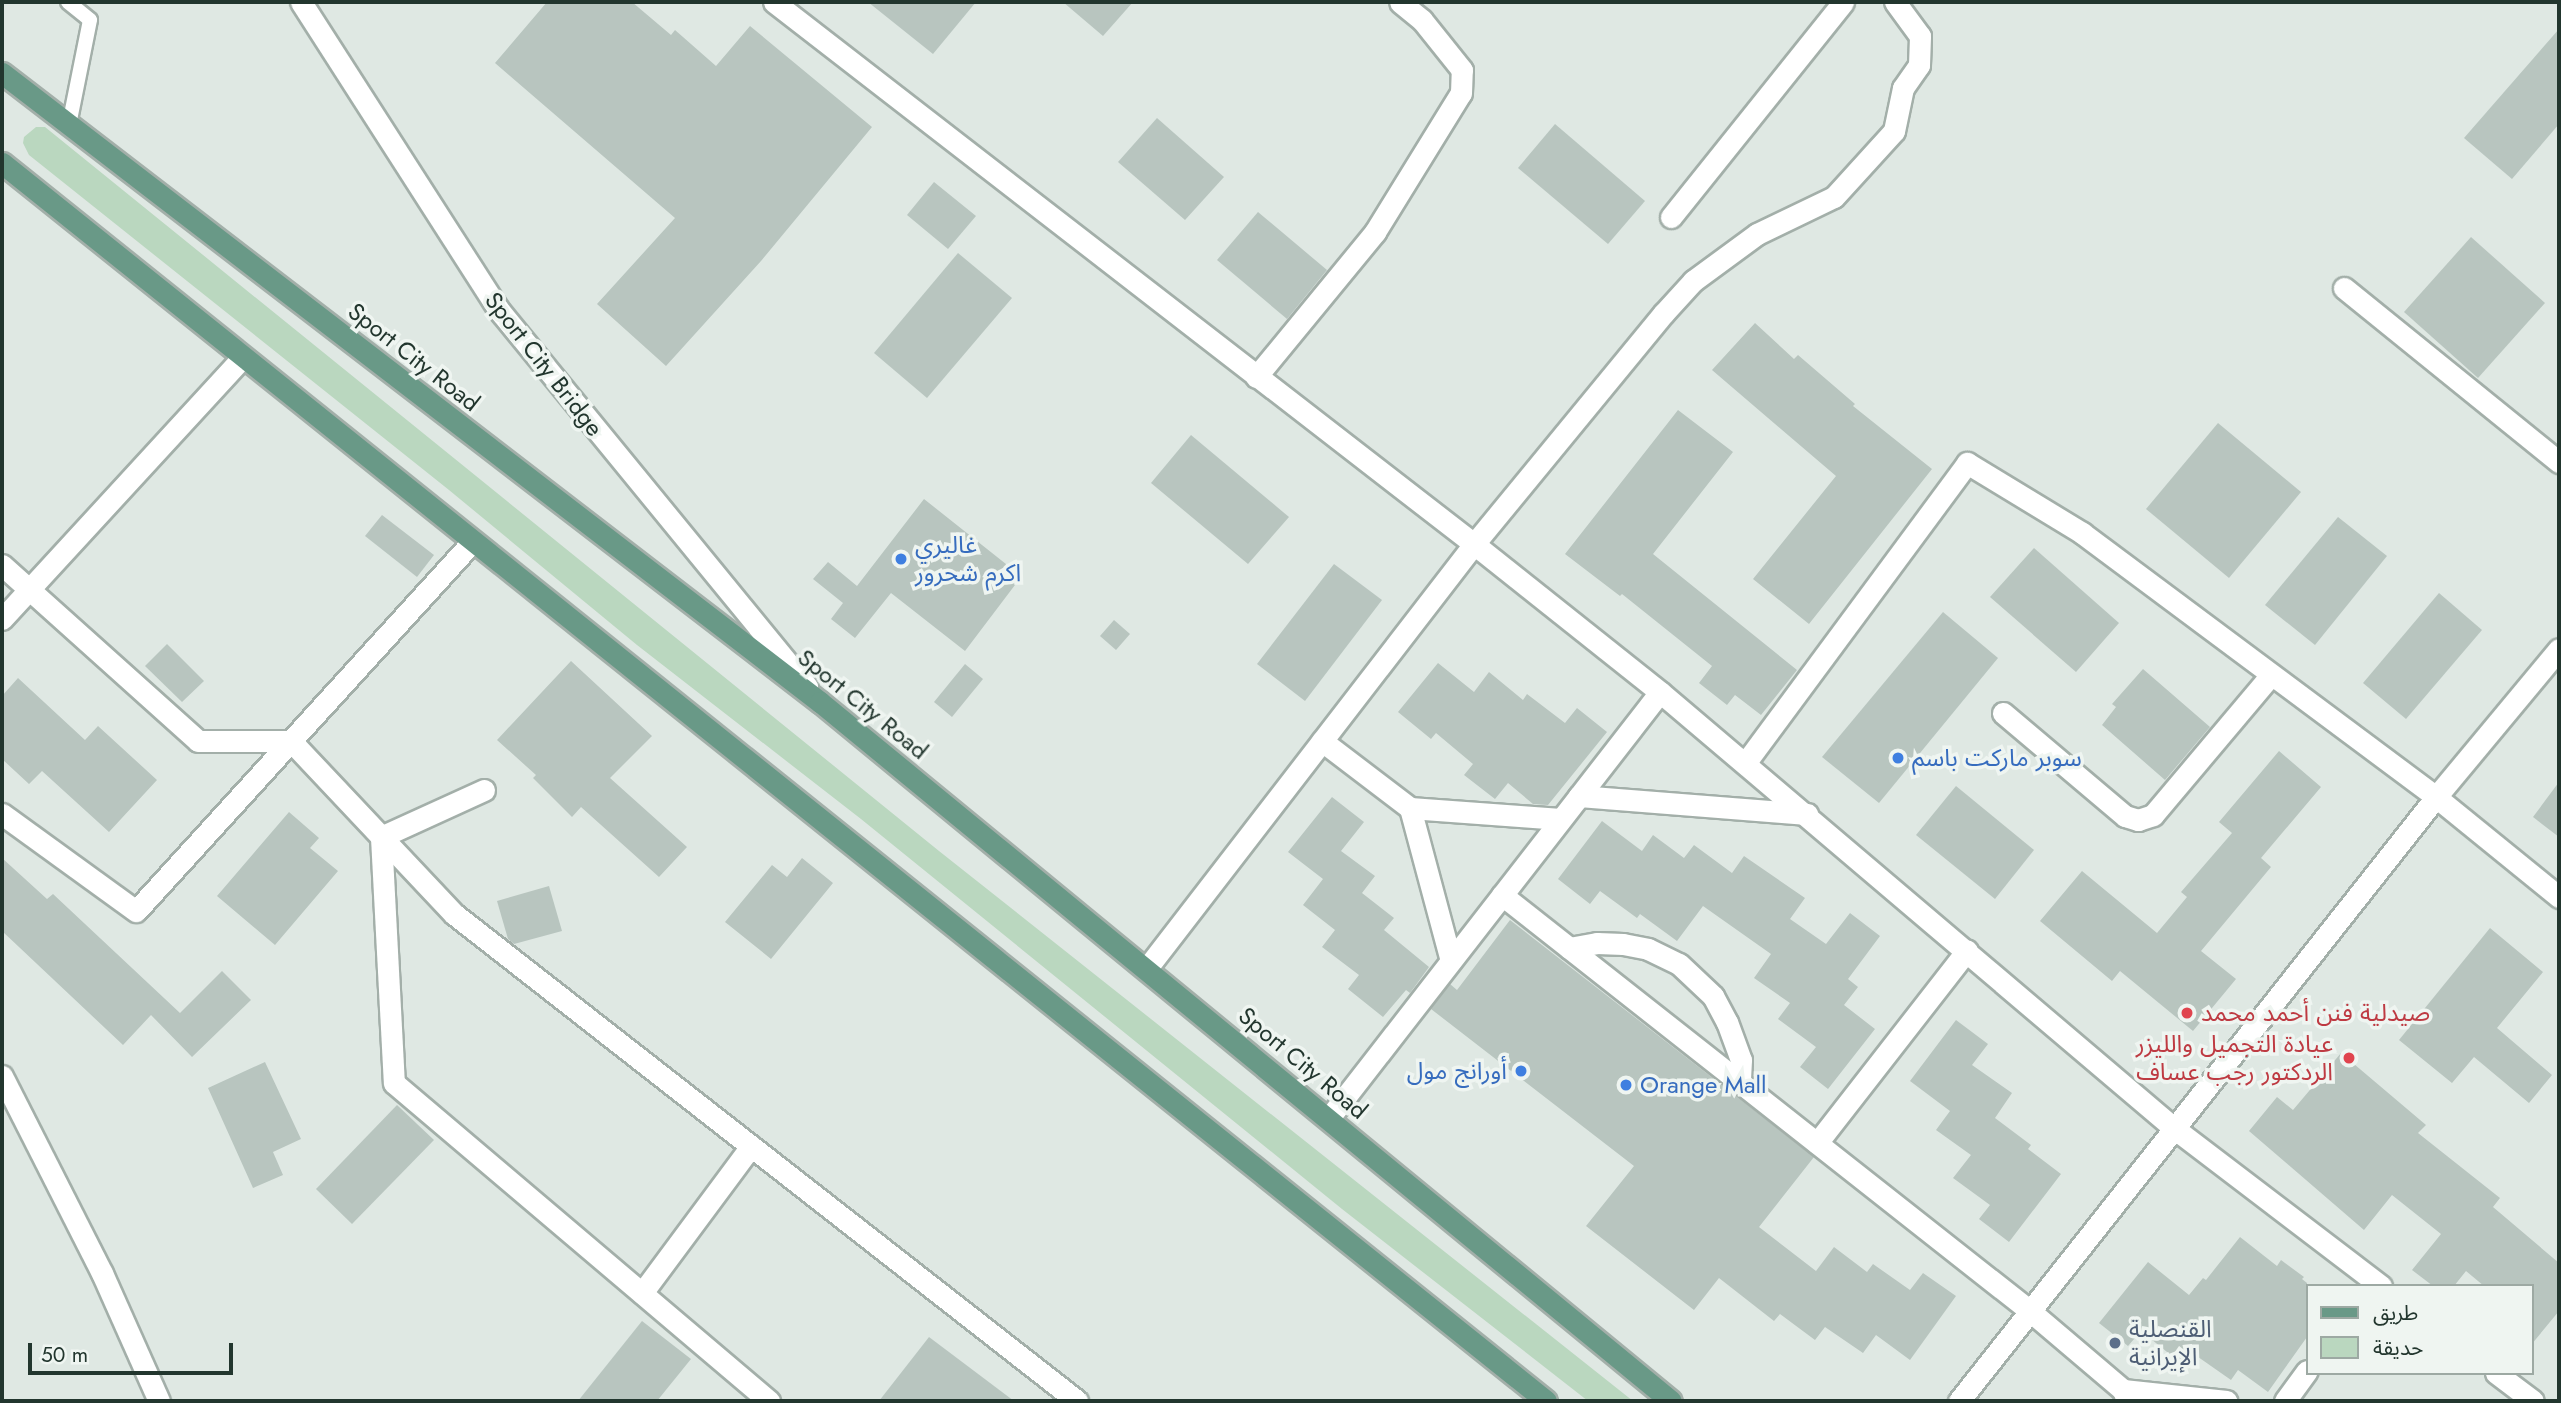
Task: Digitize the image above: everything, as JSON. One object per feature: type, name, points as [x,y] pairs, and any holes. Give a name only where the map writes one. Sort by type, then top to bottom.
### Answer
[{"type":"main road","name":"Sport City Road","points":[[4,79],[69,125],[820,702],[1671,1401]]},
{"type":"main road","points":[[2,163],[1546,1401]]},
{"type":"street","name":"Sport City Bridge","points":[[301,2],[498,309],[820,702]]},
{"type":"street","points":[[774,2],[1474,544],[1660,692],[1746,762],[2175,1129],[2375,1284]]},
{"type":"street","points":[[1256,377],[1375,232],[1461,93],[1462,70],[1422,20],[1399,2]]},
{"type":"street","points":[[1671,217],[1843,2]]},
{"type":"street","points":[[1147,968],[1474,544],[1693,281],[1757,234],[1834,197],[1894,131],[1903,88],[1919,65],[1920,36],[1895,2]]},
{"type":"street","points":[[2344,288],[2559,462]]},
{"type":"street","points":[[2,619],[243,357]]},
{"type":"street","points":[[1746,762],[1967,463],[2082,533],[2270,676],[2436,797],[2559,897]]},
{"type":"street","points":[[2,814],[136,911],[473,541]]},
{"type":"street","points":[[2,565],[198,741],[291,741],[454,914],[1077,1401]]},
{"type":"street","points":[[1959,1401],[2436,797],[2559,649]]},
{"type":"street","points":[[2003,713],[2125,816],[2138,820],[2153,816],[2270,676]]},
{"type":"street","points":[[1329,1118],[1660,692]]},
{"type":"street","points":[[1322,740],[1410,808],[1561,819]]},
{"type":"street","points":[[381,836],[484,790]]},
{"type":"street","points":[[1579,796],[1807,814]]},
{"type":"street","points":[[1410,808],[1451,961]]},
{"type":"street","points":[[381,836],[394,1083],[769,1401]]},
{"type":"street","points":[[1502,895],[2030,1311],[2125,1396],[2226,1401]]},
{"type":"street","points":[[1569,948],[1597,943],[1648,949],[1679,964],[1713,996],[1727,1022],[1741,1060],[1740,1082]]},
{"type":"street","points":[[1816,1143],[1967,950]]},
{"type":"street","points":[[2,1076],[102,1273],[159,1401]]},
{"type":"street","points":[[642,1293],[751,1146]]},
{"type":"street","points":[[2285,1401],[2306,1372]]},
{"type":"street","points":[[2499,1375],[2533,1401]]},
{"type":"lane","points":[[68,2],[90,20],[69,125]]},
{"type":"green space","points":[[36,127],[45,127],[939,851],[1633,1401],[1588,1401],[1342,1209],[861,819],[637,645],[449,490],[29,155],[23,143],[24,137]]},
{"type":"building","points":[[547,2],[632,2],[671,35],[675,30],[716,66],[750,26],[872,127],[761,261],[666,366],[597,304],[675,218],[495,63]]},
{"type":"building","points":[[868,2],[976,2],[933,54]]},
{"type":"building","points":[[1063,2],[1133,2],[1103,36]]},
{"type":"building","points":[[2559,29],[2559,124],[2512,179],[2464,138]]},
{"type":"building","points":[[1157,118],[1224,177],[1185,220],[1118,162]]},
{"type":"building","points":[[1555,124],[1645,201],[1608,244],[1518,168]]},
{"type":"building","points":[[934,182],[976,216],[948,249],[907,215]]},
{"type":"building","points":[[1258,212],[1327,270],[1287,319],[1217,260]]},
{"type":"building","points":[[2471,237],[2545,303],[2478,378],[2404,312]]},
{"type":"building","points":[[958,253],[1012,298],[927,398],[874,353]]},
{"type":"building","points":[[1755,323],[1794,359],[1798,355],[1855,404],[1853,406],[1932,469],[1809,624],[1753,579],[1836,476],[1712,370]]},
{"type":"building","points":[[1678,410],[1733,452],[1653,554],[1797,670],[1761,715],[1735,695],[1727,705],[1699,683],[1712,666],[1622,594],[1620,596],[1565,554]]},
{"type":"building","points":[[2218,423],[2301,492],[2229,578],[2146,509]]},
{"type":"building","points":[[1191,435],[1289,517],[1248,564],[1151,483]]},
{"type":"building","points":[[924,499],[1011,568],[1018,581],[965,651],[891,593],[855,638],[831,619],[843,603],[813,579],[828,562],[857,586]]},
{"type":"building","points":[[382,515],[434,555],[417,577],[365,536]]},
{"type":"building","points":[[2338,517],[2387,556],[2315,645],[2265,605]]},
{"type":"building","points":[[2034,548],[2119,623],[2076,672],[1990,597]]},
{"type":"building","points":[[1334,564],[1382,600],[1305,701],[1257,664]]},
{"type":"building","points":[[2439,593],[2482,630],[2406,719],[2363,683]]},
{"type":"building","points":[[1943,612],[1998,658],[1879,803],[1822,757]]},
{"type":"building","points":[[1114,620],[1130,634],[1116,650],[1100,636]]},
{"type":"building","points":[[167,644],[204,681],[182,702],[145,666]]},
{"type":"building","points":[[571,661],[652,736],[610,778],[687,847],[659,877],[581,807],[572,817],[533,778],[536,775],[497,740]]},
{"type":"building","points":[[1438,663],[1474,692],[1489,672],[1523,700],[1527,694],[1565,723],[1577,708],[1607,732],[1548,805],[1533,804],[1508,783],[1495,799],[1464,775],[1473,764],[1436,733],[1431,739],[1398,712]]},
{"type":"building","points":[[965,664],[983,679],[952,717],[934,702]]},
{"type":"building","points":[[2143,669],[2210,727],[2165,780],[2102,725],[2116,707],[2112,704]]},
{"type":"building","points":[[18,678],[85,740],[98,726],[157,780],[109,832],[42,771],[29,784],[2,759],[2,696]]},
{"type":"building","points":[[2279,751],[2321,787],[2261,858],[2271,867],[2201,951],[2236,979],[2193,1031],[2120,971],[2112,981],[2040,921],[2082,871],[2157,933],[2187,897],[2181,892],[2232,833],[2219,822]]},
{"type":"building","points":[[2559,782],[2559,837],[2533,817]]},
{"type":"building","points":[[1956,786],[2034,850],[1995,899],[1916,835]]},
{"type":"building","points":[[1332,797],[1364,822],[1341,851],[1375,876],[1362,893],[1394,918],[1384,930],[1429,967],[1410,993],[1406,990],[1383,1017],[1348,989],[1359,975],[1322,947],[1335,930],[1303,905],[1323,879],[1288,852]]},
{"type":"building","points":[[289,812],[319,838],[310,848],[338,871],[275,945],[217,896]]},
{"type":"building","points":[[1602,821],[1642,851],[1653,835],[1684,858],[1694,845],[1732,873],[1744,856],[1805,898],[1790,919],[1826,944],[1850,913],[1880,936],[1848,979],[1858,987],[1844,1005],[1875,1029],[1828,1089],[1800,1067],[1816,1047],[1778,1019],[1790,1003],[1754,978],[1771,954],[1703,906],[1677,941],[1640,914],[1637,918],[1600,891],[1590,904],[1558,879]]},
{"type":"building","points":[[2,858],[47,899],[53,894],[180,1013],[222,971],[251,1000],[192,1057],[151,1015],[123,1045],[2,931]]},
{"type":"building","points":[[802,858],[833,883],[771,959],[725,922],[772,865],[787,877]]},
{"type":"building","points":[[549,886],[562,931],[514,944],[508,939],[497,901]]},
{"type":"building","name":"Orange Mall","points":[[1510,920],[1814,1157],[1759,1227],[1816,1271],[1834,1247],[1867,1272],[1873,1264],[1910,1290],[1923,1273],[1956,1296],[1910,1360],[1876,1335],[1863,1353],[1825,1327],[1815,1340],[1780,1314],[1774,1321],[1719,1278],[1694,1310],[1586,1226],[1634,1166],[1431,1009],[1450,984],[1457,990]]},
{"type":"building","points":[[2490,928],[2543,972],[2497,1028],[2552,1075],[2529,1103],[2474,1057],[2452,1083],[2399,1040]]},
{"type":"building","points":[[1956,1020],[1988,1044],[1972,1065],[2012,1093],[1995,1118],[2031,1145],[2028,1149],[2061,1174],[2009,1242],[1979,1219],[1990,1205],[1953,1178],[1971,1155],[1936,1130],[1950,1111],[1910,1081]]},
{"type":"building","points":[[2341,1053],[2426,1125],[2418,1133],[2500,1198],[2493,1207],[2559,1263],[2559,1311],[2533,1343],[2533,1284],[2482,1284],[2466,1271],[2456,1284],[2430,1284],[2412,1270],[2441,1234],[2392,1195],[2364,1230],[2249,1131],[2277,1097],[2293,1110]]},
{"type":"building","points":[[265,1062],[301,1139],[273,1152],[283,1175],[253,1188],[208,1088]]},
{"type":"building","points":[[397,1105],[434,1140],[352,1224],[316,1189]]},
{"type":"building","points":[[2240,1237],[2277,1266],[2281,1260],[2304,1277],[2302,1279],[2307,1283],[2306,1338],[2268,1392],[2238,1370],[2231,1380],[2191,1352],[2182,1364],[2141,1331],[2128,1346],[2099,1323],[2148,1262],[2189,1295],[2203,1278],[2206,1280]]},
{"type":"building","points":[[642,1321],[691,1359],[657,1401],[578,1401]]},
{"type":"building","points":[[929,1337],[1014,1401],[879,1401]]},
{"type":"place","name":"غاليري اكرم شحرور","points":[[901,559]]},
{"type":"place","name":"سوبر ماركت باسم","points":[[1898,758]]},
{"type":"place","name":"صيدلية فنن أحمد محمد","points":[[2187,1013]]},
{"type":"place","name":"عيادة التجميل والليزر الردكتور رجب عساف","points":[[2349,1058]]},
{"type":"place","name":"أورانج مول","points":[[1521,1071]]},
{"type":"place","name":"Orange Mall","points":[[1626,1085]]},
{"type":"place","name":"القنصلية الإيرانية","points":[[2115,1343]]}]
